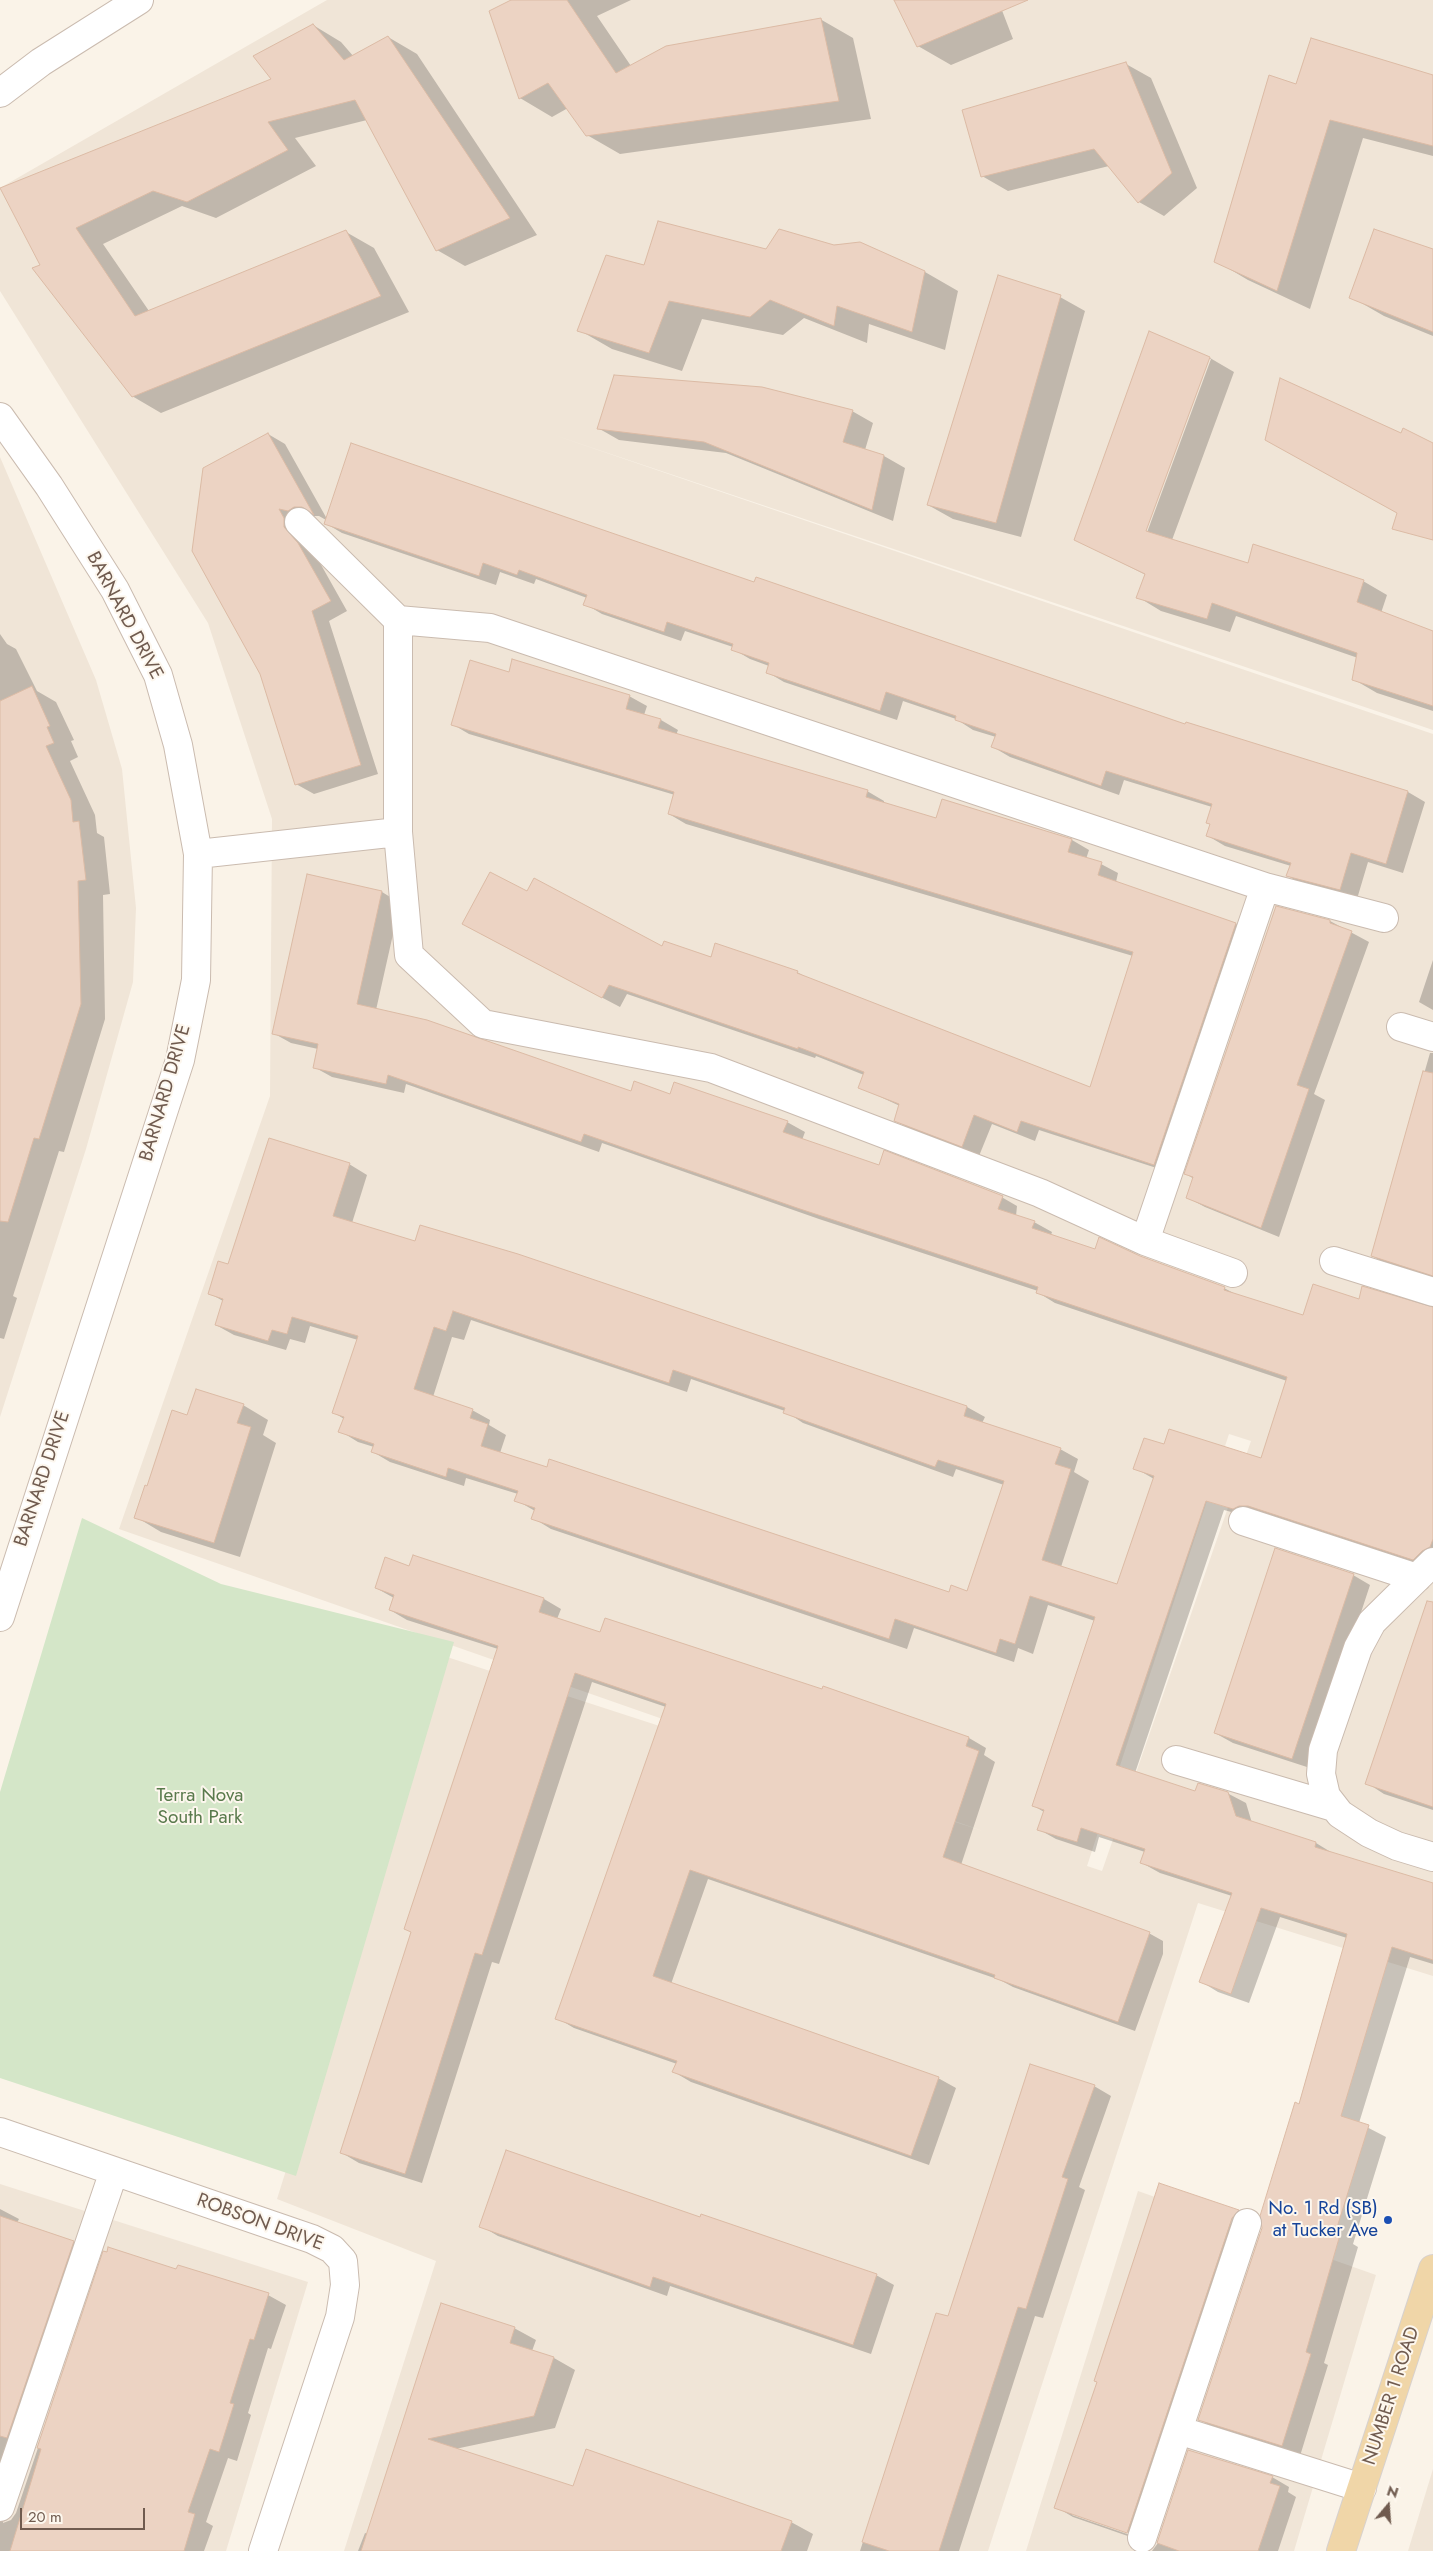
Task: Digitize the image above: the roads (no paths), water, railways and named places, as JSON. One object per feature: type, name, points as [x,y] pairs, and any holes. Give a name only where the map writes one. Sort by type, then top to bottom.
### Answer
[{"type":"main road","name":"NUMBER 1 ROAD","points":[[1341,2551],[1433,2269]]},
{"type":"street","points":[[0,93],[41,62],[139,0]]},
{"type":"street","name":"BARNARD DRIVE","points":[[0,417],[49,486],[115,590],[158,675],[178,745],[198,854],[196,980],[180,1060],[0,1617]]},
{"type":"street","points":[[299,522],[398,620],[490,628],[1265,887],[1384,918]]},
{"type":"street","points":[[398,620],[398,832],[409,955],[483,1024],[710,1068],[1040,1192],[1145,1241],[1233,1273]]},
{"type":"street","points":[[198,854],[398,832]]},
{"type":"street","points":[[1145,1241],[1265,887]]},
{"type":"street","points":[[1401,1027],[1433,1037]]},
{"type":"street","points":[[1334,1261],[1433,1292]]},
{"type":"street","points":[[1243,1521],[1425,1570]]},
{"type":"street","points":[[1425,1570],[1372,1622],[1358,1648],[1323,1750],[1321,1774],[1326,1796],[1340,1814],[1369,1833],[1397,1846],[1433,1857]]},
{"type":"street","points":[[1176,1760],[1334,1807]]},
{"type":"street","name":"ROBSON DRIVE","points":[[0,2132],[312,2239],[332,2249],[344,2261],[346,2285],[340,2317],[263,2551]]},
{"type":"street","points":[[0,2507],[114,2171]]},
{"type":"street","points":[[1142,2538],[1247,2223]]},
{"type":"street","points":[[1178,2430],[1362,2488]]},
{"type":"place","name":"No. 1 Rd (SB) at Tucker Ave","points":[[1388,2220]]},
{"type":"park label","name":"Terra Nova South Park","points":[[200,1807]]}]
